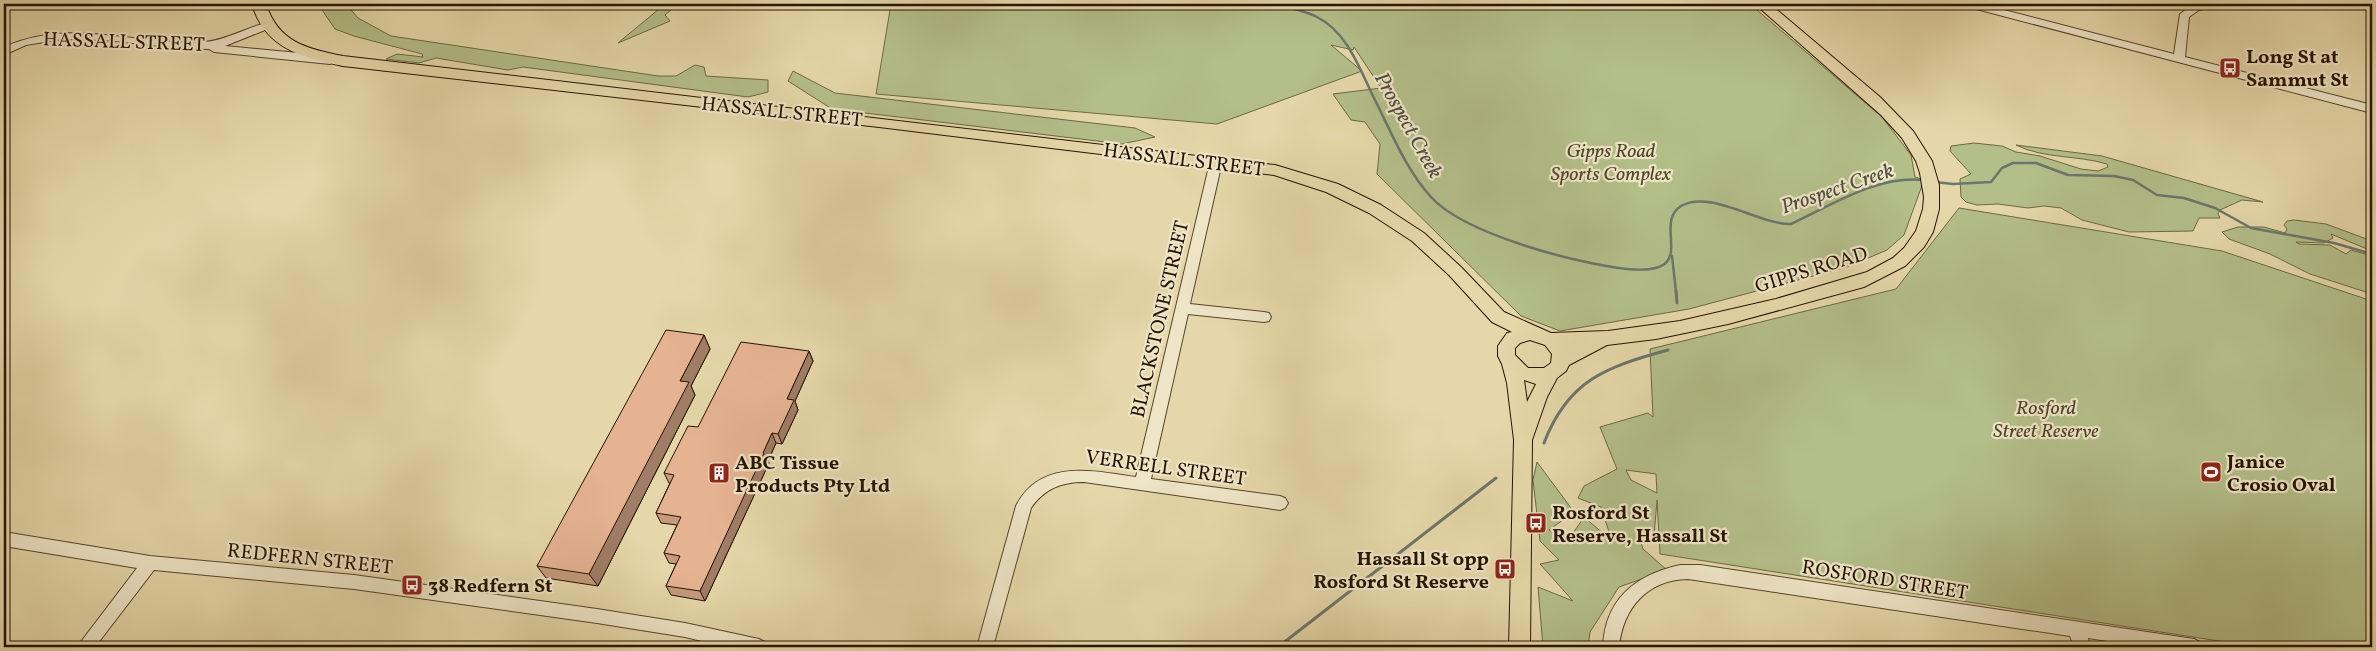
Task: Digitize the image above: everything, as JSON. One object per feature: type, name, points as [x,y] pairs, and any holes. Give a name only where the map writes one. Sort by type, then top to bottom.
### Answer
[{"type":"main road","points":[[258,4],[260,16],[266,26]]},
{"type":"main road","name":"GIPPS ROAD","points":[[1551,340],[1607,338],[1708,321],[1845,286],[1878,274],[1901,259],[1919,242],[1929,221],[1932,190],[1927,170],[1909,136],[1884,108],[1762,4]]},
{"type":"main road","name":"HASSALL STREET","points":[[266,26],[282,40],[305,53],[343,61],[1275,170],[1332,188],[1375,209],[1418,237],[1455,271],[1498,317],[1530,333]]},
{"type":"main road","name":"HASSALL STREET","points":[[1498,317],[1507,344]]},
{"type":"main road","points":[[1519,647],[1522,440],[1518,422],[1517,379],[1506,357],[1507,344],[1515,336],[1530,333],[1551,340],[1561,353],[1556,367],[1538,396],[1522,440]]},
{"type":"main road","name":"GIPPS ROAD","points":[[1556,367],[1607,338]]},
{"type":"main road","points":[[1511,365],[1530,376],[1556,367]]},
{"type":"street","points":[[1969,4],[2372,108]]},
{"type":"street","points":[[2179,59],[2184,16],[2194,8],[2210,4]]},
{"type":"street","name":"HASSALL STREET","points":[[4,51],[30,39],[66,36],[193,46],[216,44],[266,26]]},
{"type":"street","points":[[193,46],[343,61]]},
{"type":"street","name":"BLACKSTONE STREET","points":[[1142,485],[1216,162]]},
{"type":"street","points":[[1182,308],[1264,317]]},
{"type":"street","name":"VERRELL STREET","points":[[985,647],[1024,506],[1030,496],[1047,483],[1070,476],[1280,504]]},
{"type":"street","name":"REDFERN STREET","points":[[4,539],[150,563],[354,582],[447,595],[676,629],[759,647]]},
{"type":"street","points":[[85,647],[150,563]]},
{"type":"street","name":"ROSFORD STREET","points":[[1611,647],[1611,634],[1616,614],[1630,596],[1655,579],[1676,572],[1700,572],[2194,647]]},
{"type":"street","points":[[2077,630],[2082,647]]},
{"type":"green space","points":[[318,4],[346,4],[358,18],[391,36],[658,76],[676,76],[695,65],[704,67],[706,76],[768,80],[768,92],[748,97],[523,67],[508,70],[436,58],[419,63],[386,59],[397,54],[423,57],[422,54],[335,29]]},
{"type":"green space","points":[[665,4],[678,4],[665,15],[670,21],[618,43]]},
{"type":"green space","name":"Gipps Road Sports Complex","points":[[891,4],[1750,4],[1882,117],[1911,155],[1915,177],[1924,180],[1904,235],[1887,250],[1847,267],[1689,309],[1560,331],[1521,316],[1377,174],[1380,144],[1365,122],[1351,120],[1333,94],[1381,88],[1354,47],[1353,50],[1331,45],[1362,71],[1217,124],[876,94]]},
{"type":"green space","points":[[793,71],[835,93],[1135,128],[1155,137],[1122,144],[832,109],[788,81]]},
{"type":"green space","points":[[1974,143],[2002,146],[2016,152],[2040,156],[2081,169],[2098,171],[2108,167],[2107,164],[2038,153],[2016,145],[2102,156],[2263,202],[2242,200],[2220,210],[2218,214],[2220,218],[2199,218],[2193,231],[2129,232],[2082,220],[2061,208],[2044,206],[2028,208],[1998,204],[1977,205],[1966,202],[1961,197],[1960,179],[1971,174],[1950,151],[1951,146]]},
{"type":"green space","name":"Rosford Street Reserve","points":[[1959,208],[2222,251],[2372,301],[2372,647],[2257,647],[1660,554],[1657,500],[1654,537],[1637,530],[1643,549],[1667,570],[1619,587],[1590,632],[1588,647],[1543,647],[1538,587],[1573,601],[1540,564],[1559,560],[1540,541],[1533,480],[1537,462],[1574,512],[1549,530],[1569,539],[1584,517],[1612,541],[1601,507],[1578,498],[1584,486],[1617,469],[1600,427],[1648,413],[1653,417],[1650,349],[1896,289]],"holes":[[[1626,470],[1656,474],[1657,493],[1631,480]]]},
{"type":"green space","points":[[2294,220],[2326,224],[2372,241],[2372,251],[2331,234],[2333,238],[2324,243],[2296,242],[2299,244],[2330,245],[2346,254],[2351,250],[2372,256],[2372,294],[2310,274],[2270,254],[2229,239],[2222,232],[2238,227],[2264,227],[2285,233],[2287,229],[2284,225],[2287,221]]},
{"type":"building","points":[[666,330],[704,335],[680,381],[689,382],[589,574],[537,566]]},
{"type":"building","name":"ABC Tissue Products Pty Ltd","points":[[741,342],[809,351],[787,399],[794,400],[778,434],[772,433],[700,591],[666,586],[680,556],[664,553],[681,517],[656,513],[674,475],[664,473],[688,426],[698,427]]},
{"type":"waterway","name":"Prospect Creek","points":[[1277,4],[1317,17],[1328,24],[1346,43],[1407,164],[1431,197],[1447,211],[1469,223],[1495,235],[1552,254],[1606,266],[1627,269],[1650,269],[1663,265],[1670,257],[1673,214],[1681,206],[1693,202],[1720,204],[1779,223],[1791,224],[1839,200],[1872,187],[1889,182],[1924,180]]},
{"type":"waterway","name":"Prospect Creek","points":[[1935,182],[1953,184],[1991,182],[2002,168],[2013,163],[2036,163],[2068,175],[2114,176],[2133,180],[2157,195],[2184,198],[2215,208],[2251,228],[2334,243],[2372,254]]},
{"type":"waterway","points":[[1672,256],[1676,292]]},
{"type":"waterway","points":[[1676,291],[1677,303]]},
{"type":"waterway","points":[[1544,443],[1565,404],[1577,390],[1608,370],[1668,350]]},
{"type":"waterway","points":[[1278,647],[1496,478]]},
{"type":"place","name":"Long St at Sammut St","points":[[2230,68]]},
{"type":"place","name":"Janice Crosio Oval","points":[[2211,472]]},
{"type":"place","name":"ABC Tissue Products Pty Ltd","points":[[719,473]]},
{"type":"place","name":"Rosford St Reserve, Hassall St","points":[[1536,523]]},
{"type":"place","name":"Hassall St opp Rosford St Reserve","points":[[1505,569]]},
{"type":"place","name":"38 Redfern St","points":[[412,585]]}]
